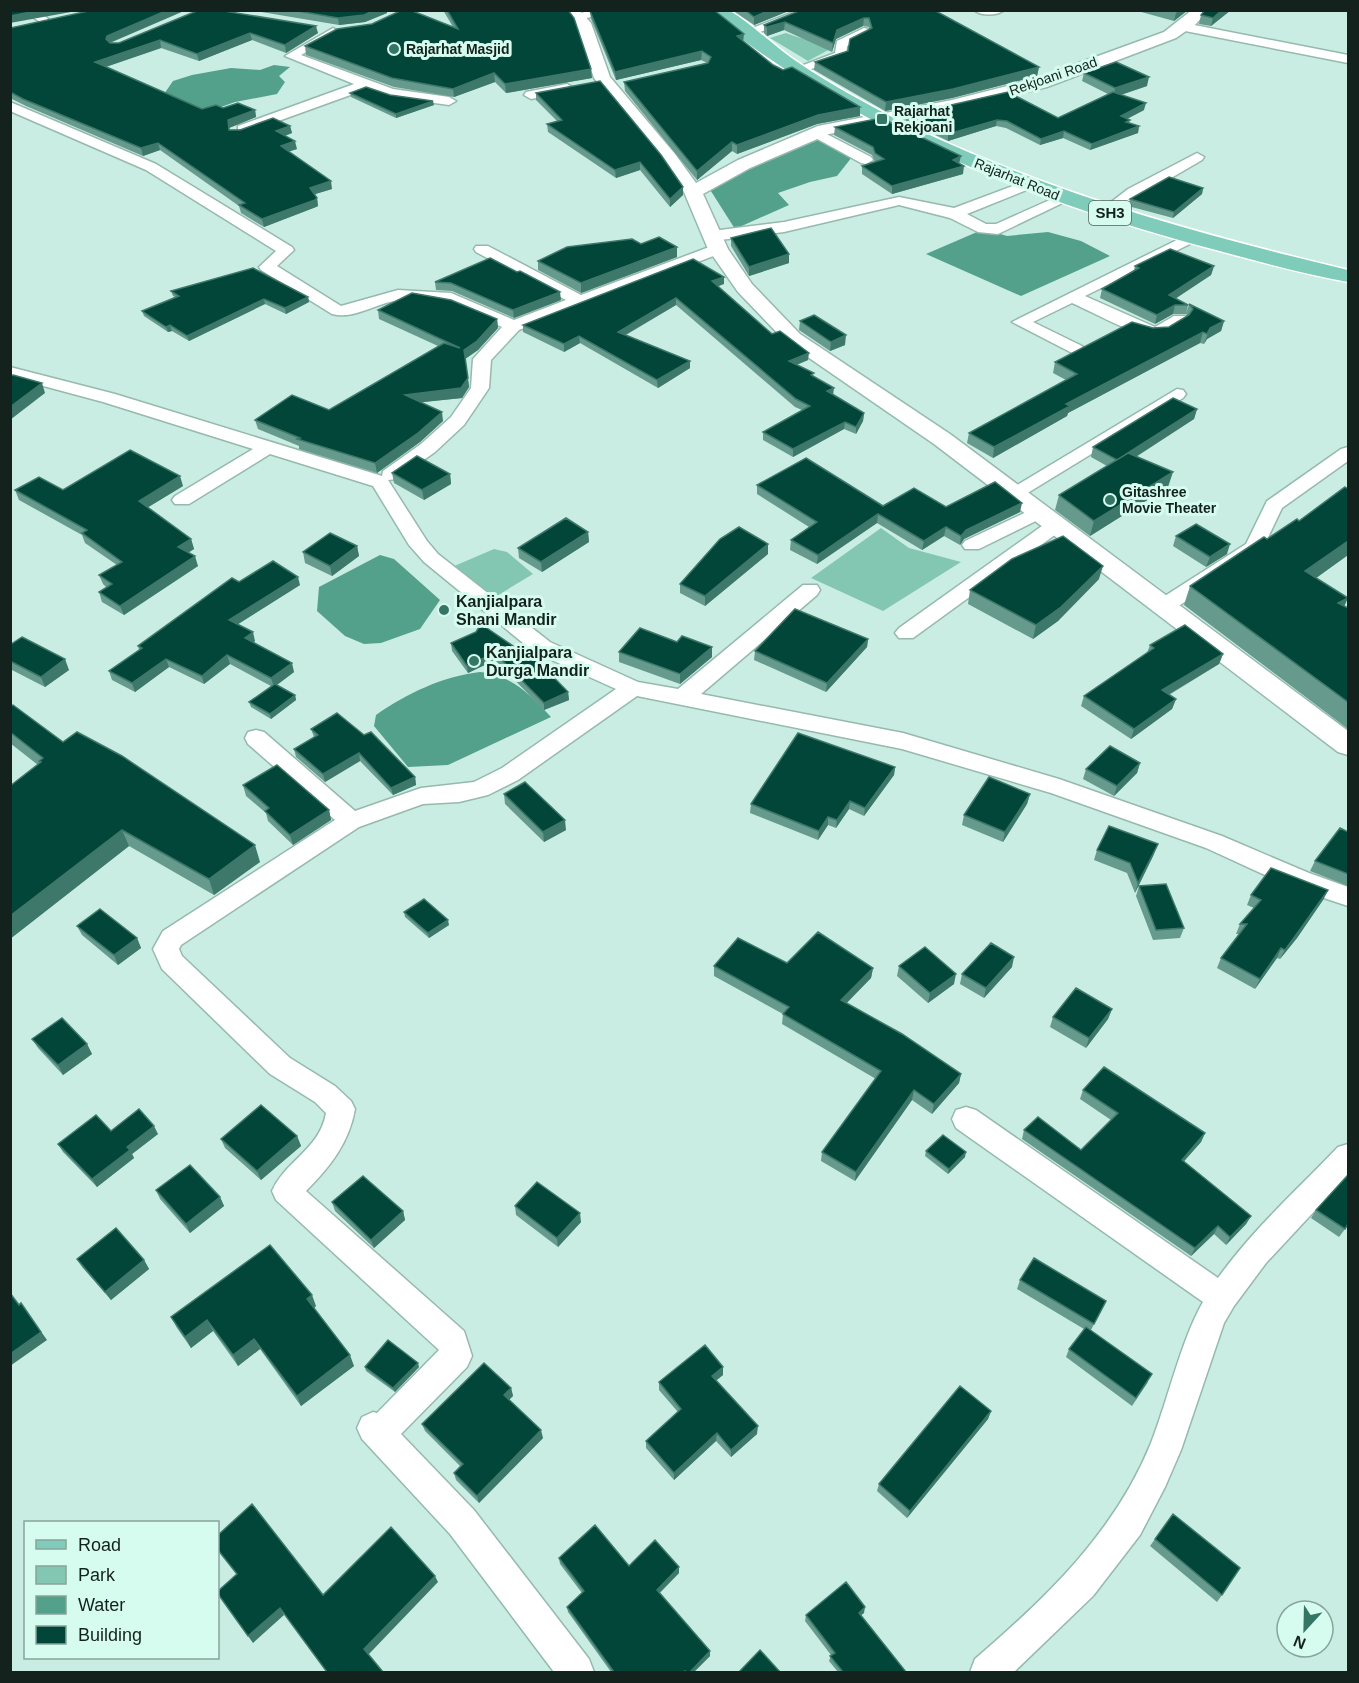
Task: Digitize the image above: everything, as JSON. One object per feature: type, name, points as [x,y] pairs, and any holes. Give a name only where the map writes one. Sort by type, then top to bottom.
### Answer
[{"type":"main road","name":"Rajarhat Road","points":[[717,10],[764,49],[889,117],[1029,184],[1191,238],[1348,276]]},
{"type":"main road","name":"Rajarhat Road","points":[[732,10],[808,66],[889,117],[1015,170],[1113,206],[1250,245],[1348,269]]},
{"type":"street","points":[[28,10],[52,20],[28,25]]},
{"type":"street","points":[[606,10],[574,14],[586,32],[612,85],[693,192],[715,242],[745,288],[793,338],[942,439],[1348,745]]},
{"type":"street","points":[[756,29],[812,10]]},
{"type":"street","points":[[980,10],[998,10]]},
{"type":"street","name":"Rekjoani Road","points":[[693,192],[744,164],[838,126],[1041,83],[1170,35],[1184,27],[1201,10]]},
{"type":"street","points":[[1184,27],[1348,59]]},
{"type":"street","points":[[317,28],[340,31],[291,56],[364,85],[402,95],[449,100]]},
{"type":"street","points":[[808,66],[841,55],[841,44],[863,35],[864,32]]},
{"type":"street","points":[[236,132],[364,85]]},
{"type":"street","points":[[531,95],[612,85]]},
{"type":"street","points":[[10,106],[138,161],[197,192],[240,224],[286,250],[267,267],[338,311],[369,305],[398,295],[451,298],[513,326]]},
{"type":"street","points":[[817,133],[866,160]]},
{"type":"street","points":[[1113,206],[1133,191],[1172,173],[1197,157]]},
{"type":"street","points":[[953,213],[1029,184]]},
{"type":"street","points":[[380,482],[428,448],[458,421],[480,388],[482,359],[513,326],[580,301],[715,242],[899,201],[915,202],[936,211],[953,213],[983,228],[998,229],[1066,198]]},
{"type":"street","points":[[1076,350],[1020,322],[1191,238]]},
{"type":"street","points":[[482,249],[580,301]]},
{"type":"street","points":[[1073,297],[1153,332],[1161,331],[1180,320]]},
{"type":"street","points":[[10,388],[20,374],[380,482],[419,545],[440,566],[542,647],[568,661],[633,688],[903,741],[1059,787],[1214,842],[1300,880],[1348,896]]},
{"type":"street","points":[[1014,493],[1177,394]]},
{"type":"street","points":[[182,501],[267,448]]},
{"type":"street","points":[[1164,606],[1254,548],[1274,505],[1348,453]]},
{"type":"street","points":[[972,545],[1047,518]]},
{"type":"street","points":[[906,633],[1047,518]]},
{"type":"street","points":[[681,699],[810,590]]},
{"type":"street","points":[[576,1672],[462,1522],[376,1431],[456,1356],[453,1342],[286,1191],[328,1148],[339,1128],[341,1109],[325,1094],[279,1066],[171,962],[166,949],[172,938],[351,821],[421,796],[459,794],[480,789],[510,774],[633,688]]},
{"type":"street","points":[[256,738],[351,821]]},
{"type":"street","points":[[966,1119],[1221,1297]]},
{"type":"street","points":[[988,1672],[1046,1622],[1098,1563],[1128,1523],[1144,1495],[1162,1453],[1211,1317],[1221,1297],[1243,1269],[1348,1156]]},
{"type":"green space","points":[[786,33],[832,48],[808,61],[770,38]]},
{"type":"green space","points":[[881,528],[909,548],[961,562],[883,611],[811,578]]},
{"type":"green space","points":[[494,549],[507,552],[533,574],[485,603],[445,570]]},
{"type":"water","points":[[274,65],[290,67],[279,76],[285,82],[277,94],[235,102],[204,113],[162,97],[173,81],[192,75],[231,68],[260,70]]},
{"type":"water","points":[[817,137],[852,157],[837,176],[778,193],[789,205],[735,229],[709,188],[719,180]]},
{"type":"water","points":[[984,229],[1007,236],[1048,232],[1081,241],[1110,256],[1021,296],[926,254]]},
{"type":"water","points":[[380,555],[394,559],[440,600],[420,629],[381,643],[364,644],[345,636],[317,611],[319,587]]},
{"type":"water","points":[[480,672],[511,681],[551,717],[448,765],[408,767],[374,726],[376,715],[425,687],[452,677]]},
{"type":"building","points":[[10,10],[41,10],[10,16]]},
{"type":"building","points":[[93,10],[168,10],[107,36],[106,39],[110,43],[119,43],[199,10],[218,10],[316,26],[285,45],[250,33],[197,54],[160,40],[95,62],[202,109],[216,105],[223,108],[238,103],[255,110],[228,120],[229,130],[240,130],[273,118],[290,126],[276,131],[295,141],[281,146],[331,181],[310,188],[317,198],[315,200],[262,219],[239,205],[245,203],[158,143],[141,148],[10,92],[10,28]]},
{"type":"building","points":[[292,10],[375,10],[364,15],[338,18]]},
{"type":"building","points":[[402,10],[410,10],[458,29],[447,10],[568,10],[574,18],[591,69],[505,84],[494,73],[453,89],[392,78],[305,46],[337,29],[372,24]]},
{"type":"building","points":[[714,10],[744,34],[737,36],[773,65],[783,70],[792,67],[860,107],[818,115],[737,145],[732,142],[697,171],[624,82],[708,63],[711,57],[702,51],[615,72],[590,11]]},
{"type":"building","points":[[745,10],[770,10],[754,17]]},
{"type":"building","points":[[801,10],[934,10],[1039,67],[953,89],[886,102],[815,62],[848,51],[850,39],[872,28],[869,18],[837,30],[833,43],[785,22],[767,27],[764,25]]},
{"type":"building","points":[[1205,10],[1222,10],[1213,18],[1201,15]]},
{"type":"building","points":[[1116,62],[1149,77],[1115,88],[1084,73]]},
{"type":"building","points":[[600,81],[661,155],[683,187],[670,199],[640,162],[615,170],[547,124],[562,120],[536,93]]},
{"type":"building","points":[[366,87],[390,95],[433,101],[396,114],[350,93]]},
{"type":"building","points":[[1008,92],[1058,118],[1113,92],[1146,103],[1121,116],[1130,120],[1126,122],[1139,126],[1092,144],[1064,131],[1041,139],[1007,121],[997,120],[948,134],[907,115]]},
{"type":"building","points":[[881,118],[961,156],[953,160],[964,166],[892,186],[862,166],[884,159],[875,153],[873,147],[835,127]]},
{"type":"building","points":[[1169,177],[1203,188],[1174,212],[1130,199]]},
{"type":"building","points":[[771,228],[789,254],[749,267],[731,238]]},
{"type":"building","points":[[659,237],[677,247],[581,283],[538,261],[567,247],[632,239],[641,244]]},
{"type":"building","points":[[1170,249],[1214,266],[1169,295],[1188,305],[1175,305],[1157,315],[1102,289],[1139,268],[1135,266]]},
{"type":"building","points":[[490,258],[560,292],[513,310],[451,283],[435,282]]},
{"type":"building","points":[[693,259],[724,277],[712,281],[772,334],[780,331],[809,353],[789,361],[814,373],[811,375],[834,388],[827,391],[864,413],[856,427],[845,422],[793,449],[763,432],[810,406],[796,399],[676,298],[618,332],[690,361],[657,380],[579,336],[564,344],[523,325]]},
{"type":"building","points":[[253,268],[308,297],[285,308],[264,299],[187,336],[170,325],[166,327],[142,311],[179,296],[171,291]]},
{"type":"building","points":[[412,293],[451,300],[497,319],[477,341],[464,350],[468,378],[461,388],[405,395],[442,412],[418,433],[375,463],[297,439],[300,438],[255,420],[292,395],[329,410],[444,343],[460,348],[378,310]]},
{"type":"building","points":[[1189,304],[1224,321],[1210,328],[1207,334],[1203,332],[1066,404],[1070,406],[994,447],[969,433],[1077,374],[1055,362],[1132,322],[1153,328],[1169,327],[1189,315],[1193,309]]},
{"type":"building","points":[[814,315],[846,335],[831,342],[800,321]]},
{"type":"building","points":[[13,375],[42,383],[10,407],[10,377]]},
{"type":"building","points":[[1173,398],[1197,409],[1117,460],[1093,447]]},
{"type":"building","points":[[130,450],[180,476],[139,501],[191,539],[178,547],[195,556],[120,606],[99,592],[112,584],[99,575],[122,562],[82,533],[87,530],[15,490],[39,477],[63,490]]},
{"type":"building","points":[[1128,453],[1173,472],[1094,521],[1059,495]]},
{"type":"building","points":[[417,456],[450,474],[422,490],[392,473]]},
{"type":"building","points":[[806,458],[883,506],[914,488],[946,507],[995,482],[1022,503],[966,530],[961,536],[946,527],[924,541],[878,514],[818,555],[791,540],[817,522],[757,485]]},
{"type":"building","points":[[1345,487],[1348,489],[1348,541],[1305,571],[1348,598],[1338,603],[1348,608],[1348,702],[1190,586],[1264,537],[1267,539],[1297,519],[1299,521]]},
{"type":"building","points":[[566,518],[588,532],[541,562],[518,548]]},
{"type":"building","points":[[1196,524],[1230,544],[1210,557],[1176,536]]},
{"type":"building","points":[[739,527],[768,544],[705,596],[680,584],[720,539]]},
{"type":"building","points":[[330,533],[357,546],[330,566],[303,552]]},
{"type":"building","points":[[1063,536],[1103,566],[1061,607],[1036,625],[970,590],[1012,559]]},
{"type":"building","points":[[273,561],[298,577],[229,620],[253,632],[245,638],[292,663],[271,678],[227,655],[202,676],[166,659],[132,683],[109,671],[142,648],[138,646],[232,578],[239,582]]},
{"type":"building","points":[[795,609],[868,639],[827,683],[755,651]]},
{"type":"building","points":[[481,624],[532,659],[535,658],[568,692],[544,703],[495,653],[467,666],[451,643],[476,632]]},
{"type":"building","points":[[1185,625],[1223,654],[1162,690],[1176,699],[1134,729],[1084,696],[1154,648],[1150,645]]},
{"type":"building","points":[[640,628],[677,642],[682,636],[712,647],[680,674],[619,652]]},
{"type":"building","points":[[22,637],[65,659],[41,677],[10,661],[10,645]]},
{"type":"building","points":[[275,684],[295,695],[270,714],[249,702]]},
{"type":"building","points":[[13,705],[63,742],[77,732],[122,756],[255,845],[209,879],[122,830],[10,916],[10,786],[43,758],[10,732],[10,706]]},
{"type":"building","points":[[337,713],[364,735],[371,732],[415,777],[391,788],[359,753],[323,774],[294,749],[318,735],[311,729]]},
{"type":"building","points":[[798,733],[895,767],[865,808],[850,801],[837,820],[828,817],[819,831],[751,804]]},
{"type":"building","points":[[1110,746],[1140,763],[1117,786],[1086,769]]},
{"type":"building","points":[[277,765],[329,810],[290,835],[265,811],[269,808],[243,785]]},
{"type":"building","points":[[989,777],[1030,794],[1005,832],[964,815]]},
{"type":"building","points":[[525,782],[565,820],[543,832],[504,794]]},
{"type":"building","points":[[1109,826],[1158,844],[1138,883],[1130,863],[1097,850]]},
{"type":"building","points":[[1340,828],[1348,832],[1348,874],[1315,861]]},
{"type":"building","points":[[1271,868],[1328,890],[1285,950],[1281,948],[1260,979],[1221,958],[1247,924],[1240,924],[1261,900],[1251,895]]},
{"type":"building","points":[[1166,884],[1184,928],[1156,930],[1139,886]]},
{"type":"building","points":[[424,899],[448,920],[428,933],[404,912]]},
{"type":"building","points":[[100,909],[137,938],[114,955],[77,926]]},
{"type":"building","points":[[818,932],[873,968],[841,1000],[902,1034],[961,1074],[934,1104],[914,1090],[856,1172],[822,1152],[881,1071],[783,1014],[789,1007],[714,966],[738,938],[787,963]]},
{"type":"building","points":[[991,943],[1014,957],[986,988],[962,974]]},
{"type":"building","points":[[925,947],[956,974],[930,993],[899,966]]},
{"type":"building","points":[[1076,988],[1112,1009],[1089,1038],[1053,1017]]},
{"type":"building","points":[[62,1018],[87,1044],[58,1065],[32,1039]]},
{"type":"building","points":[[1104,1067],[1205,1133],[1182,1160],[1251,1216],[1230,1237],[1218,1226],[1195,1248],[1024,1130],[1038,1117],[1081,1150],[1118,1113],[1083,1090]]},
{"type":"building","points":[[261,1105],[297,1136],[257,1171],[221,1139]]},
{"type":"building","points":[[139,1109],[154,1126],[127,1147],[130,1150],[92,1179],[58,1144],[96,1115],[111,1131]]},
{"type":"building","points":[[943,1135],[966,1152],[949,1169],[926,1151]]},
{"type":"building","points":[[190,1165],[220,1197],[186,1224],[156,1190]]},
{"type":"building","points":[[1348,1175],[1348,1224],[1345,1229],[1316,1210]]},
{"type":"building","points":[[363,1176],[403,1211],[371,1240],[332,1202]]},
{"type":"building","points":[[537,1182],[580,1213],[557,1238],[515,1206]]},
{"type":"building","points":[[116,1228],[144,1260],[105,1292],[77,1259]]},
{"type":"building","points":[[270,1245],[312,1295],[307,1299],[350,1355],[297,1396],[254,1339],[233,1355],[207,1320],[185,1337],[171,1317]]},
{"type":"building","points":[[1034,1258],[1106,1301],[1094,1324],[1020,1280]]},
{"type":"building","points":[[10,1293],[19,1305],[21,1303],[41,1332],[10,1354]]},
{"type":"building","points":[[1086,1327],[1152,1374],[1136,1398],[1069,1349]]},
{"type":"building","points":[[388,1340],[418,1363],[393,1388],[365,1367]]},
{"type":"building","points":[[705,1345],[723,1367],[712,1376],[758,1426],[731,1450],[717,1433],[674,1473],[646,1441],[681,1409],[659,1382]]},
{"type":"building","points":[[484,1363],[511,1388],[504,1395],[541,1430],[477,1496],[454,1473],[463,1464],[422,1424]]},
{"type":"building","points":[[960,1386],[991,1411],[910,1511],[879,1484]]},
{"type":"building","points":[[252,1504],[323,1595],[391,1527],[435,1576],[364,1649],[383,1672],[327,1672],[280,1608],[248,1636],[219,1595],[219,1590],[237,1574],[219,1551],[219,1534]]},
{"type":"building","points":[[1173,1514],[1240,1568],[1222,1595],[1155,1539]]},
{"type":"building","points":[[595,1525],[629,1566],[655,1540],[679,1567],[657,1590],[710,1651],[690,1672],[614,1672],[567,1607],[584,1591],[559,1558]]},
{"type":"building","points":[[846,1582],[865,1607],[859,1613],[906,1672],[843,1672],[830,1656],[835,1653],[806,1615]]},
{"type":"building","points":[[760,1650],[780,1672],[739,1672]]},
{"type":"place","name":"Rajarhat Masjid","points":[[394,49]]},
{"type":"place","name":"Rajarhat Rekjoani","points":[[882,119]]},
{"type":"place","name":"Gitashree Movie Theater","points":[[1110,500]]},
{"type":"place","name":"Kanjialpara Shani Mandir","points":[[444,610]]},
{"type":"place","name":"Kanjialpara Durga Mandir","points":[[474,661]]}]
